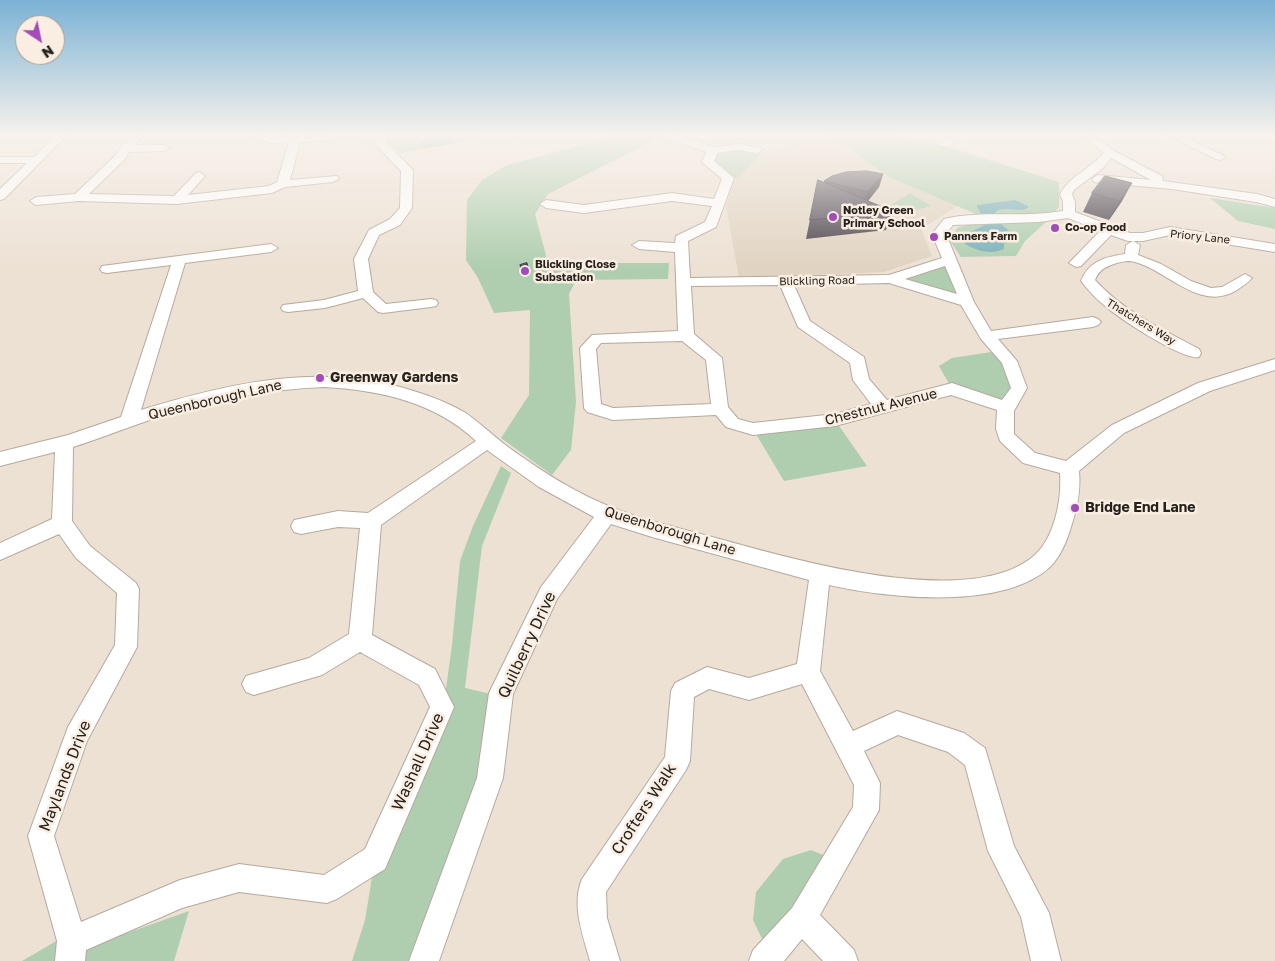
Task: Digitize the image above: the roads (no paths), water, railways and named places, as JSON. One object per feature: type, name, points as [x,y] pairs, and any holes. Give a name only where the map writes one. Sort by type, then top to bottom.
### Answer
[{"type":"street","points":[[0,196],[16,180]]},
{"type":"street","points":[[79,197],[97,180]]},
{"type":"street","points":[[176,200],[195,180]]},
{"type":"street","points":[[282,184],[283,180]]},
{"type":"street","points":[[36,201],[79,197],[176,200],[251,193],[272,189],[282,184],[317,180]]},
{"type":"street","points":[[407,180],[406,208],[395,222],[374,233],[361,258],[366,293],[383,309],[431,303]]},
{"type":"street","points":[[686,336],[682,282],[682,239],[712,224],[727,180]]},
{"type":"street","points":[[1081,180],[1069,188],[1066,194],[1069,202],[1069,214],[1054,217],[1007,219],[974,218],[949,222],[939,234],[967,302],[986,336],[1009,361],[1019,388],[1005,407],[1003,419],[1006,438],[1030,458],[1069,469],[1118,429],[1204,387],[1275,364]]},
{"type":"street","points":[[1107,180],[1172,185],[1257,198],[1275,203]]},
{"type":"street","points":[[1160,180],[1172,185]]},
{"type":"street","points":[[1257,198],[1275,196]]},
{"type":"street","points":[[546,204],[584,209],[672,197],[719,203]]},
{"type":"street","name":"Priory Lane","points":[[1069,214],[1128,237],[1143,237],[1170,231],[1275,248]]},
{"type":"street","points":[[1076,263],[1109,229]]},
{"type":"street","points":[[1128,237],[1133,245],[1131,257],[1156,267],[1186,284],[1210,292],[1225,291],[1246,278]]},
{"type":"street","points":[[640,245],[682,248]]},
{"type":"street","points":[[107,269],[271,248]]},
{"type":"street","name":"Thatchers Way","points":[[1131,257],[1100,264],[1090,272],[1088,281],[1101,298],[1120,312],[1193,353]]},
{"type":"street","points":[[129,420],[179,260]]},
{"type":"street","name":"Blickling Road","points":[[682,282],[890,279],[949,260]]},
{"type":"street","points":[[890,279],[967,302]]},
{"type":"street","points":[[786,282],[803,324],[850,354],[858,362],[861,380],[882,406]]},
{"type":"street","points":[[288,308],[325,304],[366,293]]},
{"type":"street","points":[[986,336],[1095,320]]},
{"type":"street","points":[[686,336],[714,358],[720,409],[613,414],[593,408],[588,348],[597,338],[686,336]]},
{"type":"street","name":"Queenborough Lane","points":[[0,460],[64,443],[129,420],[190,403],[272,385],[301,382],[353,383],[398,393],[440,408],[465,421],[488,441],[551,486],[607,514],[820,575],[919,589],[965,589],[991,585],[1025,574],[1047,557],[1066,515],[1071,486],[1069,469]]},
{"type":"street","name":"Chestnut Avenue","points":[[720,409],[732,423],[753,429],[835,420],[952,389],[1005,407]]},
{"type":"street","points":[[301,526],[338,518],[372,521],[488,441]]},
{"type":"street","points":[[0,552],[62,524],[64,443]]},
{"type":"street","name":"Quilberry Drive","points":[[424,961],[490,778],[501,693],[549,594],[607,514]]},
{"type":"street","points":[[254,684],[314,667],[360,640],[372,521]]},
{"type":"street","name":"Maylands Drive","points":[[62,524],[82,552],[128,589],[126,647],[77,736],[41,836],[71,951]]},
{"type":"street","points":[[764,961],[802,918],[866,810],[867,784],[808,672],[820,575]]},
{"type":"street","name":"Washall Drive","points":[[71,951],[180,894],[239,878],[327,889],[375,859],[442,707],[427,678],[360,640]]},
{"type":"street","name":"Crofters Walk","points":[[605,961],[593,918],[592,889],[677,761],[683,691],[707,678],[750,689],[808,672]]},
{"type":"street","points":[[847,746],[897,723],[955,742],[976,757],[1002,851],[1035,914],[1046,961]]},
{"type":"street","points":[[802,918],[843,961]]},
{"type":"water","points":[[1015,200],[1028,206],[1028,208],[1020,210],[1003,209],[995,212],[999,222],[1015,236],[1004,244],[1004,249],[994,252],[984,251],[965,244],[964,235],[987,224],[977,205]]},
{"type":"place","name":"Notley Green Primary School","points":[[833,217]]},
{"type":"place","name":"Co-op Food","points":[[1055,228]]},
{"type":"place","name":"Panners Farm","points":[[934,237]]},
{"type":"place","name":"Blickling Close Substation","points":[[525,271]]},
{"type":"place","name":"Greenway Gardens","points":[[320,378]]},
{"type":"place","name":"Bridge End Lane","points":[[1075,508]]}]
